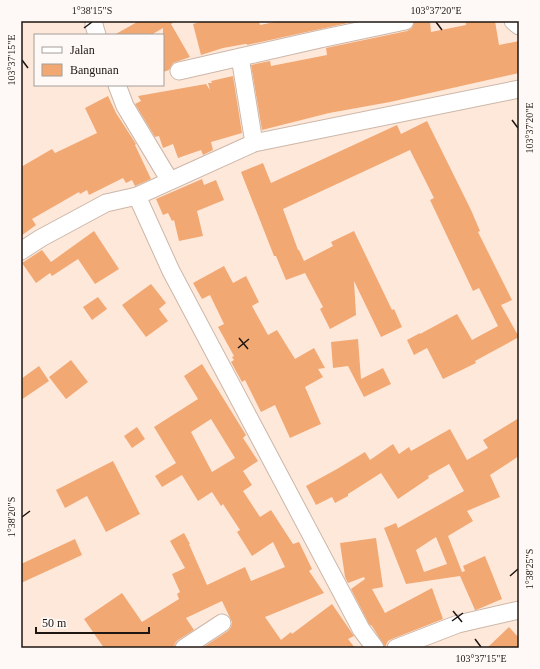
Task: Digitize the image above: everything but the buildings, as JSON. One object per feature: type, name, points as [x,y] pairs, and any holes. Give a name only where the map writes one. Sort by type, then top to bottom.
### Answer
[{"type":"street","points":[[179,71],[405,21]]},
{"type":"street","points":[[513,21],[519,26]]},
{"type":"street","points":[[240,57],[254,143]]},
{"type":"street","points":[[117,86],[125,106],[170,181]]},
{"type":"street","points":[[21,251],[41,238],[106,204],[137,196],[254,143],[519,89]]},
{"type":"street","points":[[137,196],[179,285],[361,629],[375,648]]},
{"type":"street","points":[[396,648],[458,624],[519,610]]},
{"type":"street","points":[[184,648],[222,623]]}]
